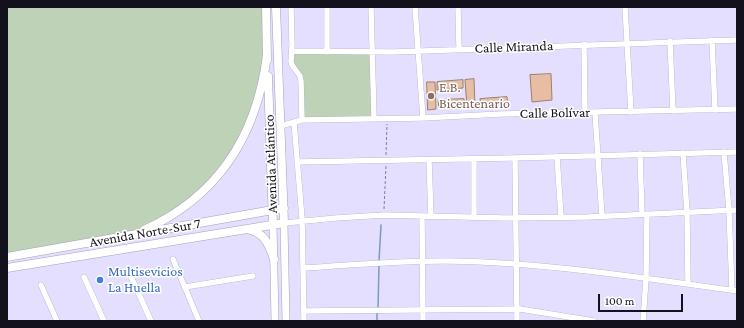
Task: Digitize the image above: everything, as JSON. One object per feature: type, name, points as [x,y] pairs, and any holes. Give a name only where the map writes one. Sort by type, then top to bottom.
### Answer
[{"type":"main road","name":"Avenida Atlántico","points":[[266,7],[273,224]]},
{"type":"main road","name":"Avenida Atlántico","points":[[276,7],[284,223]]},
{"type":"main road","points":[[132,236],[159,223],[183,207],[209,185],[231,158],[240,145],[254,115],[263,86],[267,55]]},
{"type":"main road","name":"Avenida Norte-Sur 7","points":[[7,257],[284,208]]},
{"type":"main road","name":"Avenida Norte-Sur 7","points":[[7,268],[284,223]]},
{"type":"main road","points":[[244,229],[256,232],[265,239],[274,259]]},
{"type":"street","points":[[291,7],[292,65],[300,76],[301,81],[302,120]]},
{"type":"street","points":[[327,7],[327,52]]},
{"type":"street","points":[[371,7],[374,118]]},
{"type":"street","points":[[415,7],[423,118]]},
{"type":"street","points":[[458,7],[459,49]]},
{"type":"street","points":[[625,7],[631,112]]},
{"type":"street","points":[[712,40],[716,110]]},
{"type":"street","name":"Calle Miranda","points":[[292,51],[418,51],[584,44],[737,40]]},
{"type":"street","points":[[670,42],[673,111]]},
{"type":"street","points":[[584,44],[585,113]]},
{"type":"street","name":"Calle Bolívar","points":[[280,126],[302,120],[737,109]]},
{"type":"street","points":[[595,113],[602,216]]},
{"type":"street","points":[[294,122],[302,220],[304,321]]},
{"type":"street","points":[[304,268],[385,262],[481,262],[646,279],[735,291],[730,210],[724,152]]},
{"type":"street","points":[[297,162],[737,152]]},
{"type":"street","points":[[683,153],[687,212],[688,284]]},
{"type":"street","points":[[640,154],[645,214],[646,279],[643,321]]},
{"type":"street","points":[[557,156],[561,217]]},
{"type":"street","points":[[516,158],[517,321]]},
{"type":"street","points":[[474,159],[474,217]]},
{"type":"street","points":[[429,160],[431,216]]},
{"type":"street","points":[[284,223],[302,220],[384,215],[516,218],[737,210]]},
{"type":"street","points":[[422,216],[422,321]]},
{"type":"street","name":"Avenida Atlántico","points":[[284,223],[286,321]]},
{"type":"street","name":"Avenida Atlántico","points":[[273,224],[275,321]]},
{"type":"street","points":[[173,259],[199,321]]},
{"type":"street","points":[[128,270],[151,321]]},
{"type":"street","points":[[185,287],[253,276]]},
{"type":"street","points":[[84,277],[104,321]]},
{"type":"street","points":[[41,285],[57,321]]},
{"type":"street","points":[[304,311],[518,309],[594,321]]},
{"type":"path","points":[[384,215],[387,118]]},
{"type":"green space","points":[[7,7],[266,7],[267,55],[247,130],[199,194],[132,236],[7,257]]},
{"type":"green space","points":[[292,51],[373,52],[374,118],[302,120],[301,81],[293,68]]},
{"type":"building","points":[[551,74],[552,100],[532,102],[530,75]]},
{"type":"building","name":"E.B. Bicentenario","points":[[474,79],[475,106],[467,107],[465,80]]},
{"type":"building","name":"E.B. Bicentenario","points":[[463,80],[463,88],[437,90],[437,82]]},
{"type":"building","name":"E.B. Bicentenario","points":[[427,82],[435,82],[436,109],[428,110]]},
{"type":"building","points":[[507,97],[508,104],[481,106],[480,99]]},
{"type":"building","name":"E.B. Bicentenario","points":[[464,99],[465,106],[439,108],[438,100]]},
{"type":"waterway","points":[[379,261],[381,225]]},
{"type":"waterway","points":[[378,309],[379,265]]},
{"type":"waterway","points":[[377,313],[377,321]]},
{"type":"place","name":"E.B. Bicentenario","points":[[431,96]]},
{"type":"place","name":"Multisevicios La Huella","points":[[100,280]]}]
